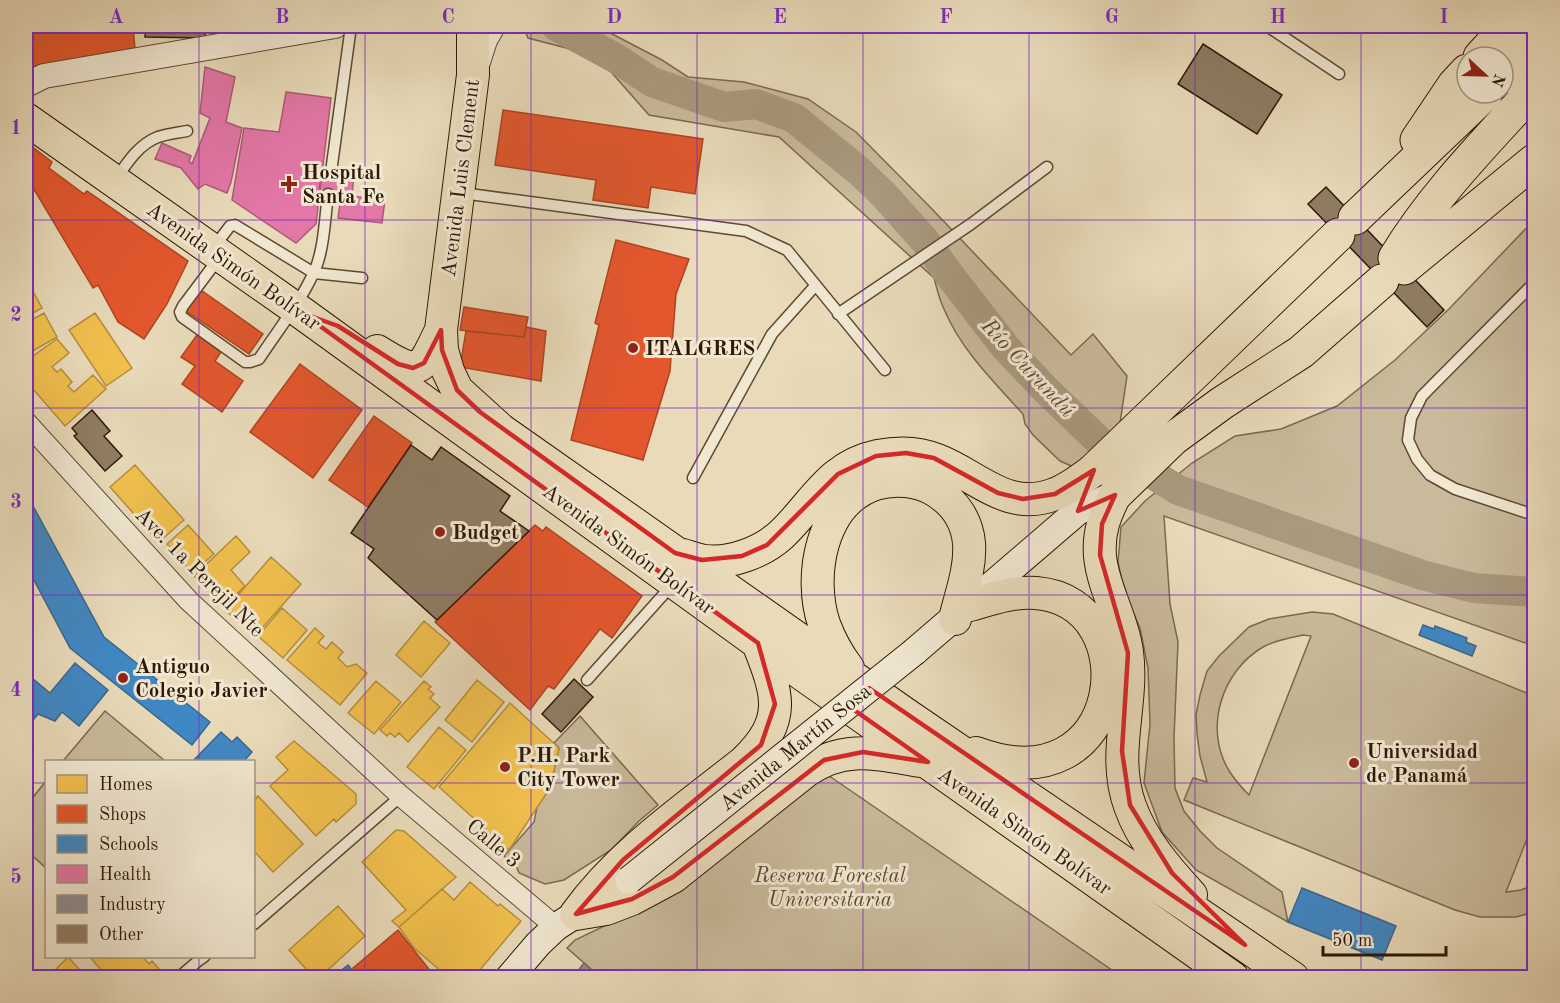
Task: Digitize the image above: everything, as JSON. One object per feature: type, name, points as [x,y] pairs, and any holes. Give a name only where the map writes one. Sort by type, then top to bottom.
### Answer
[{"type":"highway","points":[[1491,45],[1508,26]]},
{"type":"highway","points":[[1515,65],[1534,45]]},
{"type":"highway","points":[[1381,193],[1455,85]]},
{"type":"highway","points":[[1394,269],[1412,231],[1465,164],[1534,89]]},
{"type":"highway","points":[[1095,468],[1473,105]]},
{"type":"highway","points":[[1118,493],[1174,438],[1222,403],[1301,352],[1394,269],[1534,161]]},
{"type":"main road","name":"Avenida Luis Clement","points":[[441,330],[473,75],[473,26]]},
{"type":"main road","name":"Avenida Simón Bolívar","points":[[26,119],[298,311],[675,568],[858,680],[938,752],[1081,872],[1233,978]]},
{"type":"main road","points":[[298,311],[338,326],[398,364],[413,368],[424,363],[441,330]]},
{"type":"main road","name":"Avenida Simón Bolívar","points":[[441,330],[442,350],[457,390],[501,430],[675,568],[758,642],[938,752],[1245,945],[1293,978]]},
{"type":"main road","points":[[675,568],[702,560],[731,559],[767,545],[781,535],[818,492],[838,474],[857,463],[876,456],[906,453],[934,458],[998,493],[1023,499],[1041,498],[1054,494],[1070,487],[1095,468]]},
{"type":"main road","name":"Avenida Martín Sosa","points":[[1078,511],[1095,468]]},
{"type":"main road","points":[[566,921],[632,899],[673,876],[806,771],[824,760],[844,754],[863,752],[938,752],[979,754],[1003,761],[1029,763],[1048,760],[1066,753],[1088,733],[1100,714],[1107,691],[1108,668],[1102,642],[1090,620],[1060,598],[1035,593],[1008,595],[962,612],[969,556],[968,533],[957,510],[929,487],[908,481],[882,482],[860,490],[841,507],[826,531],[822,544],[819,577],[820,607],[824,623],[838,654],[858,680]]},
{"type":"main road","points":[[1118,493],[1102,524],[1100,555],[1128,653],[1122,751],[1123,772],[1130,805],[1146,838],[1172,873],[1203,908],[1245,945]]},
{"type":"main road","name":"Avenida Martín Sosa","points":[[509,978],[538,944],[566,921],[629,880],[914,652],[1078,511],[1118,493]]},
{"type":"main road","points":[[566,921],[623,860],[744,762],[761,745],[771,727],[775,704],[773,683],[758,642]]},
{"type":"street","points":[[26,85],[44,76],[334,26]]},
{"type":"street","points":[[473,75],[485,40],[493,26]]},
{"type":"street","name":"Ave. 1a Perejil Nte","points":[[26,422],[189,602],[401,796]]},
{"type":"street","name":"Calle 3","points":[[401,796],[566,921]]},
{"type":"lane","points":[[331,172],[351,26]]},
{"type":"lane","points":[[1267,26],[1339,74]]},
{"type":"lane","points":[[114,182],[130,158],[148,142],[157,137],[187,131]]},
{"type":"lane","points":[[838,314],[971,224],[1047,167]]},
{"type":"lane","points":[[459,192],[746,231],[787,250],[885,370]]},
{"type":"lane","points":[[328,194],[320,256],[314,273],[298,311],[259,359],[245,362],[182,317],[180,312],[183,306],[230,226],[235,225],[314,273],[362,278]]},
{"type":"lane","points":[[1534,283],[1422,396],[1411,418],[1408,440],[1417,459],[1430,475],[1455,489],[1534,515]]},
{"type":"lane","points":[[693,478],[772,334],[815,286]]},
{"type":"lane","points":[[587,680],[675,568]]},
{"type":"lane","points":[[255,923],[401,796]]},
{"type":"lane","points":[[178,978],[203,958]]},
{"type":"highlighted area","points":[[302,313],[338,326],[398,364],[413,368],[424,363],[441,330],[442,350],[457,390],[480,412],[675,553],[702,560],[742,556],[767,545],[838,474],[876,456],[906,453],[934,458],[998,493],[1023,499],[1055,494],[1094,470],[1078,511],[1115,495],[1102,524],[1100,555],[1128,653],[1122,751],[1130,805],[1172,873],[1245,945],[869,688],[847,705],[928,762],[863,752],[824,760],[673,877],[632,899],[576,914],[623,860],[761,745],[775,704],[758,643]]},
{"type":"green space","points":[[523,26],[597,26],[662,60],[688,77],[744,82],[808,99],[856,132],[1071,355],[1093,334],[1127,376],[1120,423],[1076,468],[1060,461],[1033,435],[1025,424],[1023,414],[979,365],[959,338],[942,305],[934,278],[779,137],[649,115],[597,56],[528,38]]},
{"type":"green space","points":[[1534,220],[1534,646],[1164,516],[1170,604],[1178,642],[1174,738],[1175,788],[1184,811],[1217,848],[1282,892],[1288,922],[1196,870],[1162,832],[1144,783],[1150,724],[1148,668],[1140,628],[1124,591],[1118,562],[1121,527],[1145,501],[1192,463],[1235,436],[1281,429],[1337,406],[1395,360],[1449,309]]},
{"type":"green space","points":[[1312,612],[1333,614],[1534,696],[1534,821],[1506,892],[1534,885],[1534,912],[1516,917],[1480,917],[1455,910],[1184,800],[1193,778],[1207,782],[1200,756],[1196,715],[1207,671],[1249,627],[1269,619]],"holes":[[[1303,635],[1311,636],[1249,795],[1230,773],[1221,753],[1218,736],[1221,701],[1237,670],[1249,657],[1272,643]]]},
{"type":"green space","points":[[105,711],[164,760],[64,760]]},
{"type":"green space","points":[[580,716],[658,805],[611,850],[564,880],[545,884],[519,873],[517,868],[504,856],[534,822],[537,807],[550,788],[559,748],[554,743]]},
{"type":"green space","name":"Reserva Forestal Universitaria","points":[[825,773],[1122,977],[600,977],[567,948],[575,940],[648,905]]},
{"type":"green space","points":[[45,782],[45,867],[26,850],[26,806]]},
{"type":"building: Homes","points":[[29,284],[42,308],[26,317],[26,286]]},
{"type":"building: Homes","points":[[44,313],[57,337],[26,355],[26,323]]},
{"type":"building: Homes","points":[[95,313],[132,368],[106,386],[69,330]]},
{"type":"building: Homes","points":[[57,339],[69,353],[52,367],[57,372],[61,369],[72,382],[68,386],[74,392],[93,375],[106,389],[65,426],[26,381],[26,361]]},
{"type":"building: Homes","points":[[135,465],[184,520],[159,542],[110,487]]},
{"type":"building: Homes","points":[[188,525],[214,554],[192,573],[167,544]]},
{"type":"building: Homes","points":[[236,536],[250,552],[231,570],[245,586],[223,607],[194,576]]},
{"type":"building: Homes","points":[[271,557],[301,584],[255,636],[225,610]]},
{"type":"building: Homes","points":[[282,608],[307,630],[283,658],[258,636]]},
{"type":"building: Homes","points":[[424,621],[450,643],[421,677],[396,655]]},
{"type":"building: Homes","points":[[315,628],[324,636],[318,643],[326,649],[332,642],[343,652],[338,658],[347,667],[356,664],[367,673],[340,705],[287,660]]},
{"type":"building: Homes","points":[[477,680],[504,702],[472,742],[445,720]]},
{"type":"building: Homes","points":[[376,681],[401,702],[374,734],[348,713]]},
{"type":"building: Homes","points":[[424,681],[431,687],[428,689],[434,694],[430,698],[440,707],[408,742],[399,733],[395,737],[390,733],[387,736],[380,730]]},
{"type":"building: Homes","name":"P.H. Park City Tower","points":[[510,703],[559,748],[550,788],[509,850],[439,787]]},
{"type":"building: Homes","points":[[439,727],[466,750],[434,789],[407,767]]},
{"type":"building: Homes","points":[[294,741],[356,794],[356,804],[336,822],[334,819],[316,836],[270,786],[288,770],[276,757]]},
{"type":"building: Homes","points":[[258,796],[303,844],[273,872],[255,852],[255,800]]},
{"type":"building: Homes","points":[[396,830],[404,831],[456,877],[399,927],[392,921],[406,910],[362,862]]},
{"type":"building: Homes","points":[[470,882],[498,906],[500,904],[521,921],[473,978],[449,978],[414,948],[399,927],[442,889],[454,900]]},
{"type":"building: Homes","points":[[338,906],[365,936],[319,978],[314,978],[289,950]]},
{"type":"building: Homes","points":[[69,958],[87,978],[41,978],[48,971],[51,974]]},
{"type":"building: Homes","points":[[91,958],[144,958],[149,964],[152,961],[160,970],[152,978],[108,978]]},
{"type":"building: Shops","points":[[26,26],[133,26],[135,49],[31,67],[26,63]]},
{"type":"building: Shops","points":[[503,110],[703,139],[695,194],[651,187],[648,208],[593,200],[596,180],[495,165]]},
{"type":"building: Shops","points":[[26,142],[52,162],[49,168],[84,194],[87,191],[188,261],[167,304],[144,339],[118,322],[98,285],[93,288],[26,176]]},
{"type":"building: Shops","name":"ITALGRES","points":[[616,240],[689,259],[676,294],[670,371],[643,460],[571,440],[599,325],[595,323]]},
{"type":"building: Shops","points":[[201,290],[263,334],[249,354],[186,311]]},
{"type":"building: Shops","points":[[464,307],[528,317],[524,337],[460,330]]},
{"type":"building: Shops","points":[[526,327],[546,331],[541,381],[460,367],[466,331],[524,337]]},
{"type":"building: Shops","points":[[197,335],[221,352],[215,361],[243,381],[222,412],[182,384],[195,366],[181,357]]},
{"type":"building: Shops","points":[[300,364],[362,410],[313,478],[250,432]]},
{"type":"building: Shops","points":[[374,416],[412,443],[368,507],[329,480]]},
{"type":"building: Shops","points":[[535,525],[543,531],[546,527],[642,596],[612,638],[600,629],[554,689],[548,686],[530,710],[435,622]]},
{"type":"building: Shops","points":[[398,930],[436,978],[361,978],[353,968]]},
{"type":"building: Schools","points":[[26,493],[104,637],[210,722],[192,745],[70,648],[26,565]]},
{"type":"building: Schools","points":[[1423,625],[1434,629],[1435,626],[1467,638],[1466,642],[1476,646],[1472,656],[1419,635]]},
{"type":"building: Schools","points":[[75,663],[108,690],[79,726],[62,712],[55,721],[38,714],[26,729],[27,674],[50,693]]},
{"type":"building: Schools","points":[[221,732],[232,742],[237,737],[252,752],[245,760],[194,760]]},
{"type":"building: Schools","points":[[1302,888],[1396,926],[1382,960],[1288,922]]},
{"type":"building: Schools","points":[[348,965],[358,978],[332,978]]},
{"type":"building: Health","points":[[205,67],[235,77],[226,122],[242,128],[227,193],[205,184],[198,189],[181,168],[155,159],[162,143],[191,156],[189,161],[192,164],[210,118],[200,113]]},
{"type":"building: Health","points":[[286,92],[331,98],[316,224],[296,243],[232,200],[244,128],[279,132]]},
{"type":"building: Health","points":[[321,171],[354,174],[352,196],[319,193]]},
{"type":"building: Health","points":[[341,195],[385,200],[382,223],[338,218]]},
{"type":"building: Industry","points":[[584,963],[600,978],[572,978]]},
{"type":"building: Other","points":[[146,26],[205,26],[205,38],[145,37]]},
{"type":"building: Other","points":[[211,26],[322,26],[213,42]]},
{"type":"building: Other","points":[[1203,44],[1282,95],[1257,134],[1178,84]]},
{"type":"building: Other","points":[[1326,187],[1444,310],[1427,327],[1308,204]]},
{"type":"building: Other","points":[[92,410],[110,431],[104,436],[122,456],[105,471],[74,436],[77,434],[72,428]]},
{"type":"building: Other","name":"Budget","points":[[411,445],[432,460],[441,447],[510,496],[500,511],[529,531],[437,620],[368,558],[374,549],[351,533]]},
{"type":"building: Other","points":[[574,679],[593,697],[561,732],[542,714]]},
{"type":"waterway","name":"Río Curundú","points":[[556,26],[617,59],[652,82],[724,107],[756,104],[794,118],[859,171],[884,195],[925,241],[1006,348],[1046,390],[1099,441],[1178,490],[1422,575],[1474,588],[1534,592]]},
{"type":"place","name":"Hospital Santa Fe","points":[[289,184]]},
{"type":"place","name":"ITALGRES","points":[[633,348]]},
{"type":"place","name":"Budget","points":[[440,532]]},
{"type":"place","name":"Antiguo Colegio Javier","points":[[123,678]]},
{"type":"place","name":"Universidad de Panamá","points":[[1354,763]]},
{"type":"place","name":"P.H. Park City Tower","points":[[505,767]]}]
